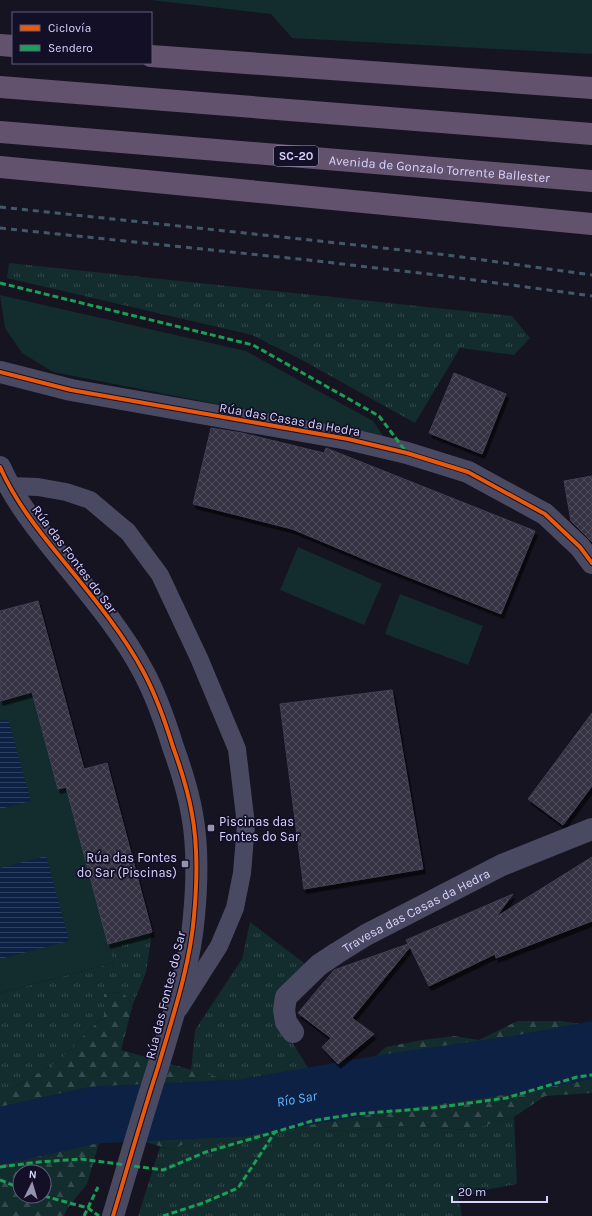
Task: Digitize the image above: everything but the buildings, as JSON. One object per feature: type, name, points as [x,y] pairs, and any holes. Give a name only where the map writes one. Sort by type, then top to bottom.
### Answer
[{"type":"highway","points":[[0,45],[12,46]]},
{"type":"highway","points":[[152,56],[592,88]]},
{"type":"highway","points":[[0,87],[592,134]]},
{"type":"highway","name":"Avenida de Gonzalo Torrente Ballester","points":[[0,132],[592,181]]},
{"type":"highway","points":[[0,166],[592,224]]},
{"type":"street","name":"Rúa das Casas da Hedra","points":[[0,372],[70,390],[348,439],[407,453],[468,472],[546,514],[580,547],[592,563]]},
{"type":"street","name":"Rúa das Fontes do Sar","points":[[4,476],[42,535],[107,616],[143,672],[162,713],[186,785],[193,815],[196,845],[196,892],[194,918],[187,960],[172,1020],[113,1216]]},
{"type":"street","name":"Travesa das Casas da Hedra","points":[[293,1032],[286,1022],[284,1010],[286,998],[319,966],[337,953],[366,935],[502,865],[592,829]]},
{"type":"lane","points":[[4,476],[38,487],[66,492],[90,500],[128,532],[160,575],[200,658],[237,749],[246,825],[242,873],[235,908],[219,946],[172,1020]]},
{"type":"green space","points":[[151,0],[592,0],[592,54],[292,38],[271,14]]},
{"type":"green space","points":[[9,263],[512,316],[530,338],[514,355],[460,348],[415,423],[302,360],[252,335],[7,278]]},
{"type":"green space","points":[[0,295],[246,351],[373,421],[384,437],[53,372],[22,353],[5,328]]},
{"type":"green space","points":[[298,547],[382,584],[364,625],[280,590]]},
{"type":"green space","points":[[400,594],[483,626],[468,665],[385,634]]},
{"type":"green space","points":[[38,601],[84,769],[107,763],[152,932],[109,944],[113,963],[0,993],[0,611]]},
{"type":"green space","points":[[250,922],[308,966],[273,1011],[318,1084],[289,1089],[244,1087],[217,1077],[191,1071],[195,1030],[242,959]]},
{"type":"green space","points":[[152,932],[146,973],[133,1004],[122,992],[104,994],[104,1016],[56,1063],[0,1095],[0,993],[113,963],[108,944]]},
{"type":"green space","points":[[122,992],[133,1004],[121,1050],[217,1077],[244,1087],[289,1089],[344,1080],[357,1073],[386,1047],[454,1036],[479,1040],[517,1021],[562,1021],[592,1026],[592,1093],[545,1096],[514,1117],[468,1130],[405,1126],[336,1131],[252,1124],[207,1132],[172,1150],[103,1129],[87,1184],[67,1209],[64,1216],[0,1216],[0,1095],[56,1063],[104,1016],[104,994]]},
{"type":"green space","points":[[514,1117],[517,1184],[485,1190],[459,1199],[462,1216],[138,1216],[160,1147],[172,1150],[207,1132],[252,1124],[336,1131],[405,1126],[468,1130]]},
{"type":"water","points":[[8,719],[31,801],[0,809],[0,721]]},
{"type":"water","points":[[46,856],[69,941],[0,959],[0,868]]},
{"type":"waterway","name":"Río Sar","points":[[0,1136],[94,1115],[242,1108],[385,1083],[518,1064],[592,1050]]},
{"type":"railway","points":[[0,207],[447,255],[592,275]]},
{"type":"railway","points":[[0,228],[308,260],[445,276],[592,296]]},
{"type":"marked path","points":[[0,283],[253,345],[379,416],[407,453]]},
{"type":"marked path","points":[[163,1216],[203,1203],[238,1188],[275,1132],[312,1121],[355,1114],[433,1108],[506,1098],[577,1077],[592,1075]]},
{"type":"marked path","points":[[0,1167],[81,1159],[163,1170],[206,1152],[275,1132]]},
{"type":"marked path","points":[[0,1180],[12,1185]]},
{"type":"marked path","points":[[84,1216],[98,1187]]},
{"type":"marked path","points":[[52,1198],[88,1208],[99,1216]]},
{"type":"cycle path","points":[[0,372],[71,390],[348,439],[407,453],[468,472],[545,514],[580,547],[592,563]]},
{"type":"cycle path","points":[[0,467],[6,480],[28,515],[105,613],[125,641],[143,671],[160,708],[179,764],[194,826],[196,891],[189,954],[158,1067],[113,1216]]},
{"type":"place","name":"Piscinas das Fontes do Sar","points":[[211,828]]},
{"type":"place","name":"Rúa das Fontes do Sar (Piscinas)","points":[[185,864]]}]
